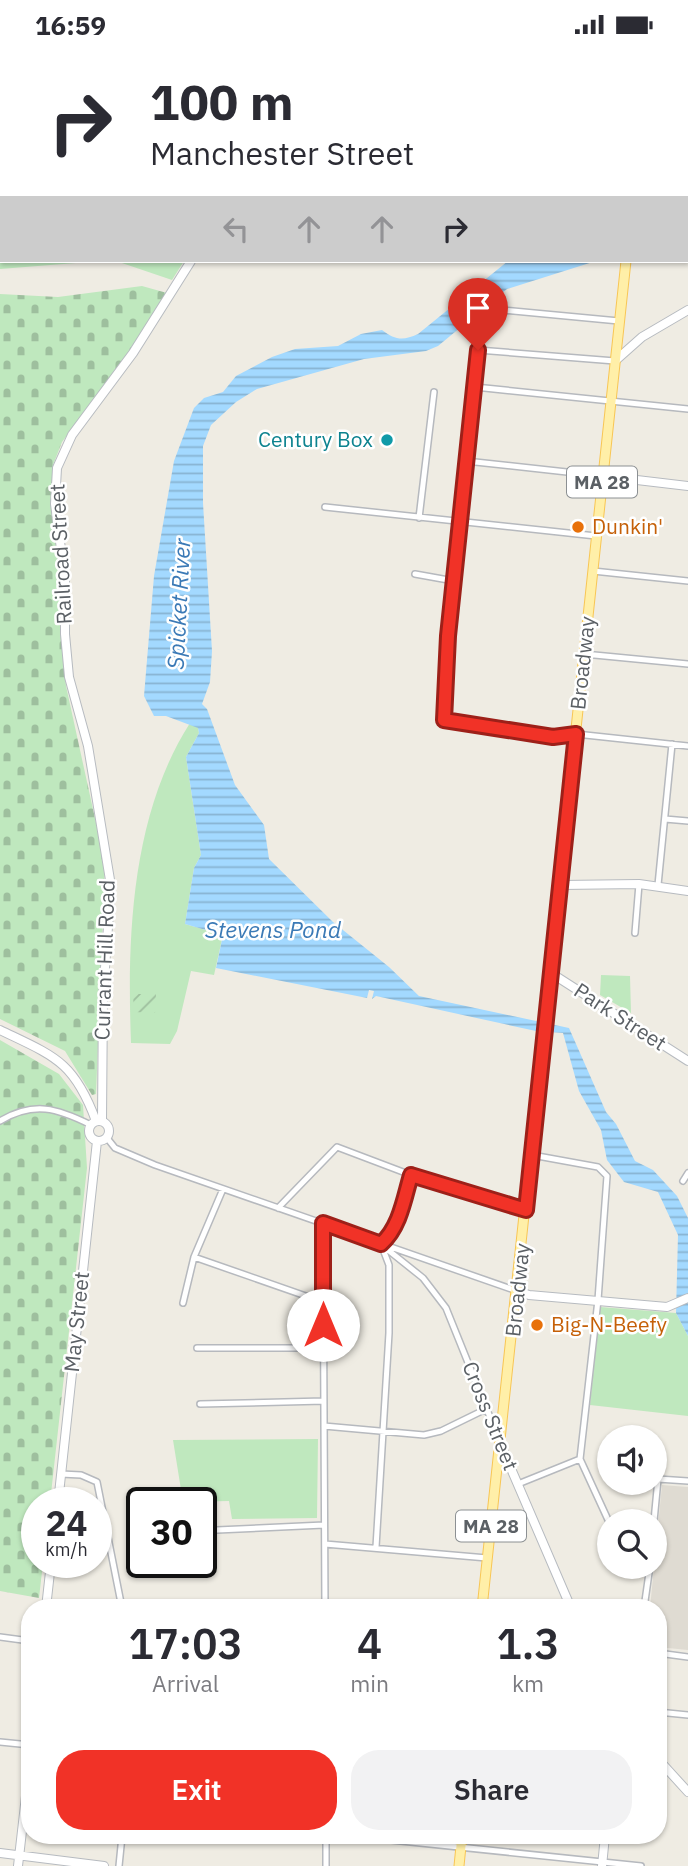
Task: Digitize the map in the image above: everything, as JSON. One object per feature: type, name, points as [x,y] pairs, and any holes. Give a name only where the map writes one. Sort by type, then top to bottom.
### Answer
[{"type":"main road","name":"Railroad Street","points":[[80,718],[69,677],[65,634],[65,579],[55,504],[57,468],[72,435],[133,353],[190,263]]},
{"type":"main road","name":"Broadway","points":[[483,1599],[627,263]]},
{"type":"main road","points":[[615,361],[642,337],[688,310]]},
{"type":"main road","points":[[603,476],[688,485]]},
{"type":"main road","name":"Currant Hill Road","points":[[80,718],[111,886],[96,1122]]},
{"type":"main road","points":[[561,885],[639,884],[688,891]]},
{"type":"main road","name":"Park Street","points":[[551,972],[688,1061]]},
{"type":"main road","points":[[0,1030],[53,1055],[65,1065],[89,1103],[96,1122],[90,1135],[97,1141],[107,1138],[109,1128],[96,1122]]},
{"type":"main road","name":"May Street","points":[[60,1487],[97,1141]]},
{"type":"main road","points":[[517,1291],[667,1307],[688,1298]]},
{"type":"main road","name":"Cross Street","points":[[500,1443],[567,1599]]},
{"type":"main road","points":[[47,1599],[49,1578]]},
{"type":"main road","points":[[667,1769],[688,1792]]},
{"type":"main road","points":[[18,1866],[21,1836]]},
{"type":"main road","points":[[602,1864],[605,1844]]},
{"type":"main road","points":[[459,1866],[461,1847]]},
{"type":"main road","points":[[0,1853],[19,1853],[104,1866]]},
{"type":"street","points":[[492,309],[619,321]]},
{"type":"street","points":[[615,361],[478,350],[442,720],[553,737],[576,734],[688,746]]},
{"type":"street","points":[[475,387],[688,409]]},
{"type":"street","points":[[419,518],[434,391]]},
{"type":"street","points":[[466,461],[603,476]]},
{"type":"street","points":[[325,507],[596,535]]},
{"type":"street","points":[[593,571],[688,581]]},
{"type":"street","points":[[415,574],[454,582]]},
{"type":"street","points":[[584,654],[688,664]]},
{"type":"street","points":[[658,885],[672,744]]},
{"type":"street","points":[[665,819],[688,821]]},
{"type":"street","points":[[635,933],[639,884]]},
{"type":"street","points":[[0,1121],[31,1107],[50,1109],[96,1122]]},
{"type":"street","points":[[107,1138],[123,1152],[517,1291]]},
{"type":"street","points":[[278,1208],[337,1147],[411,1175],[526,1210]]},
{"type":"street","points":[[532,1155],[605,1171],[598,1300],[580,1459],[603,1509]]},
{"type":"street","points":[[683,1181],[688,1173]]},
{"type":"street","points":[[381,1244],[390,1235],[398,1218],[411,1175]]},
{"type":"street","points":[[183,1303],[194,1257],[223,1189]]},
{"type":"street","points":[[323,1223],[325,1599]]},
{"type":"street","points":[[376,1547],[380,1431],[389,1333],[389,1265],[381,1244]]},
{"type":"street","name":"Cross Street","points":[[381,1244],[423,1278],[438,1296],[500,1443]]},
{"type":"street","points":[[194,1257],[323,1302]]},
{"type":"street","points":[[197,1348],[324,1348]]},
{"type":"street","points":[[200,1404],[324,1401]]},
{"type":"street","points":[[324,1426],[424,1435],[441,1431],[486,1409]]},
{"type":"street","points":[[518,1484],[580,1459]]},
{"type":"street","points":[[61,1474],[81,1475],[97,1482],[120,1599]]},
{"type":"street","points":[[655,1509],[658,1479],[688,1481]]},
{"type":"street","points":[[217,1530],[324,1525]]},
{"type":"street","points":[[325,1543],[487,1558]]},
{"type":"street","points":[[645,1599],[648,1579]]},
{"type":"street","points":[[0,1637],[21,1640]]},
{"type":"street","points":[[667,1654],[688,1657]]},
{"type":"street","points":[[667,1713],[688,1716]]},
{"type":"street","points":[[0,1742],[21,1744]]},
{"type":"street","points":[[119,1866],[121,1844]]},
{"type":"street","points":[[326,1844],[326,1866]]},
{"type":"street","points":[[447,1844],[602,1864],[641,1866]]},
{"type":"shaded area","points":[[667,1485],[688,1487],[688,1650],[667,1648],[667,1599],[651,1599],[653,1579],[667,1579],[667,1509],[660,1509],[661,1495],[667,1495]]},
{"type":"green space","points":[[0,263],[76,263],[0,269]]},
{"type":"green space","points":[[122,263],[183,263],[172,280]]},
{"type":"green space","points":[[142,286],[167,293],[128,355],[62,442],[53,465],[51,505],[62,590],[61,634],[66,686],[105,864],[96,1094],[92,1095],[65,1051],[0,1019],[0,294],[58,297]]},
{"type":"green space","points":[[190,723],[198,728],[199,733],[186,757],[201,855],[194,868],[185,924],[223,935],[214,975],[191,971],[177,1031],[170,1044],[131,1043],[132,920],[144,837],[155,797],[170,759]]},
{"type":"green space","points":[[601,975],[630,976],[631,1013],[600,995]]},
{"type":"green space","points":[[133,994],[156,994],[155,1013],[134,1012]]},
{"type":"green space","points":[[0,1040],[59,1074],[83,1105],[87,1168],[52,1487],[21,1487],[21,1578],[41,1578],[39,1598],[0,1591]]},
{"type":"green space","points":[[600,1307],[676,1313],[688,1336],[688,1416],[590,1405]]},
{"type":"green space","points":[[318,1439],[317,1518],[232,1519],[229,1501],[217,1501],[217,1487],[181,1487],[173,1440]]},
{"type":"water","points":[[506,263],[590,263],[507,289],[438,346],[426,351],[364,359],[257,389],[236,402],[211,425],[203,446],[203,503],[212,651],[210,682],[202,704],[207,709],[235,785],[264,825],[269,859],[333,922],[389,967],[419,996],[569,1028],[606,1112],[616,1124],[635,1161],[653,1170],[677,1196],[688,1218],[688,1336],[676,1313],[678,1235],[658,1192],[624,1182],[607,1160],[601,1130],[579,1091],[563,1033],[536,1031],[376,996],[372,999],[374,991],[369,990],[367,998],[216,968],[223,935],[185,924],[194,868],[201,855],[186,757],[199,733],[198,728],[166,716],[154,716],[144,696],[154,576],[174,461],[194,408],[204,398],[223,392],[236,376],[272,357],[295,349],[338,346],[361,334],[382,330],[399,338],[418,334]]},
{"type":"place","name":"Century Box","points":[[387,440]]},
{"type":"place","name":"Dunkin'","points":[[578,527]]},
{"type":"place","name":"Big-N-Beefy","points":[[537,1325]]},
{"type":"route","points":[[323,1325],[323,1223],[381,1244],[390,1235],[398,1218],[411,1175],[526,1210],[576,734],[553,737],[444,720],[448,636],[478,350]]},
{"type":"water label","name":"Spicket River","points":[[179,604]]},
{"type":"water label","name":"Stevens Pond","points":[[273,930]]}]
